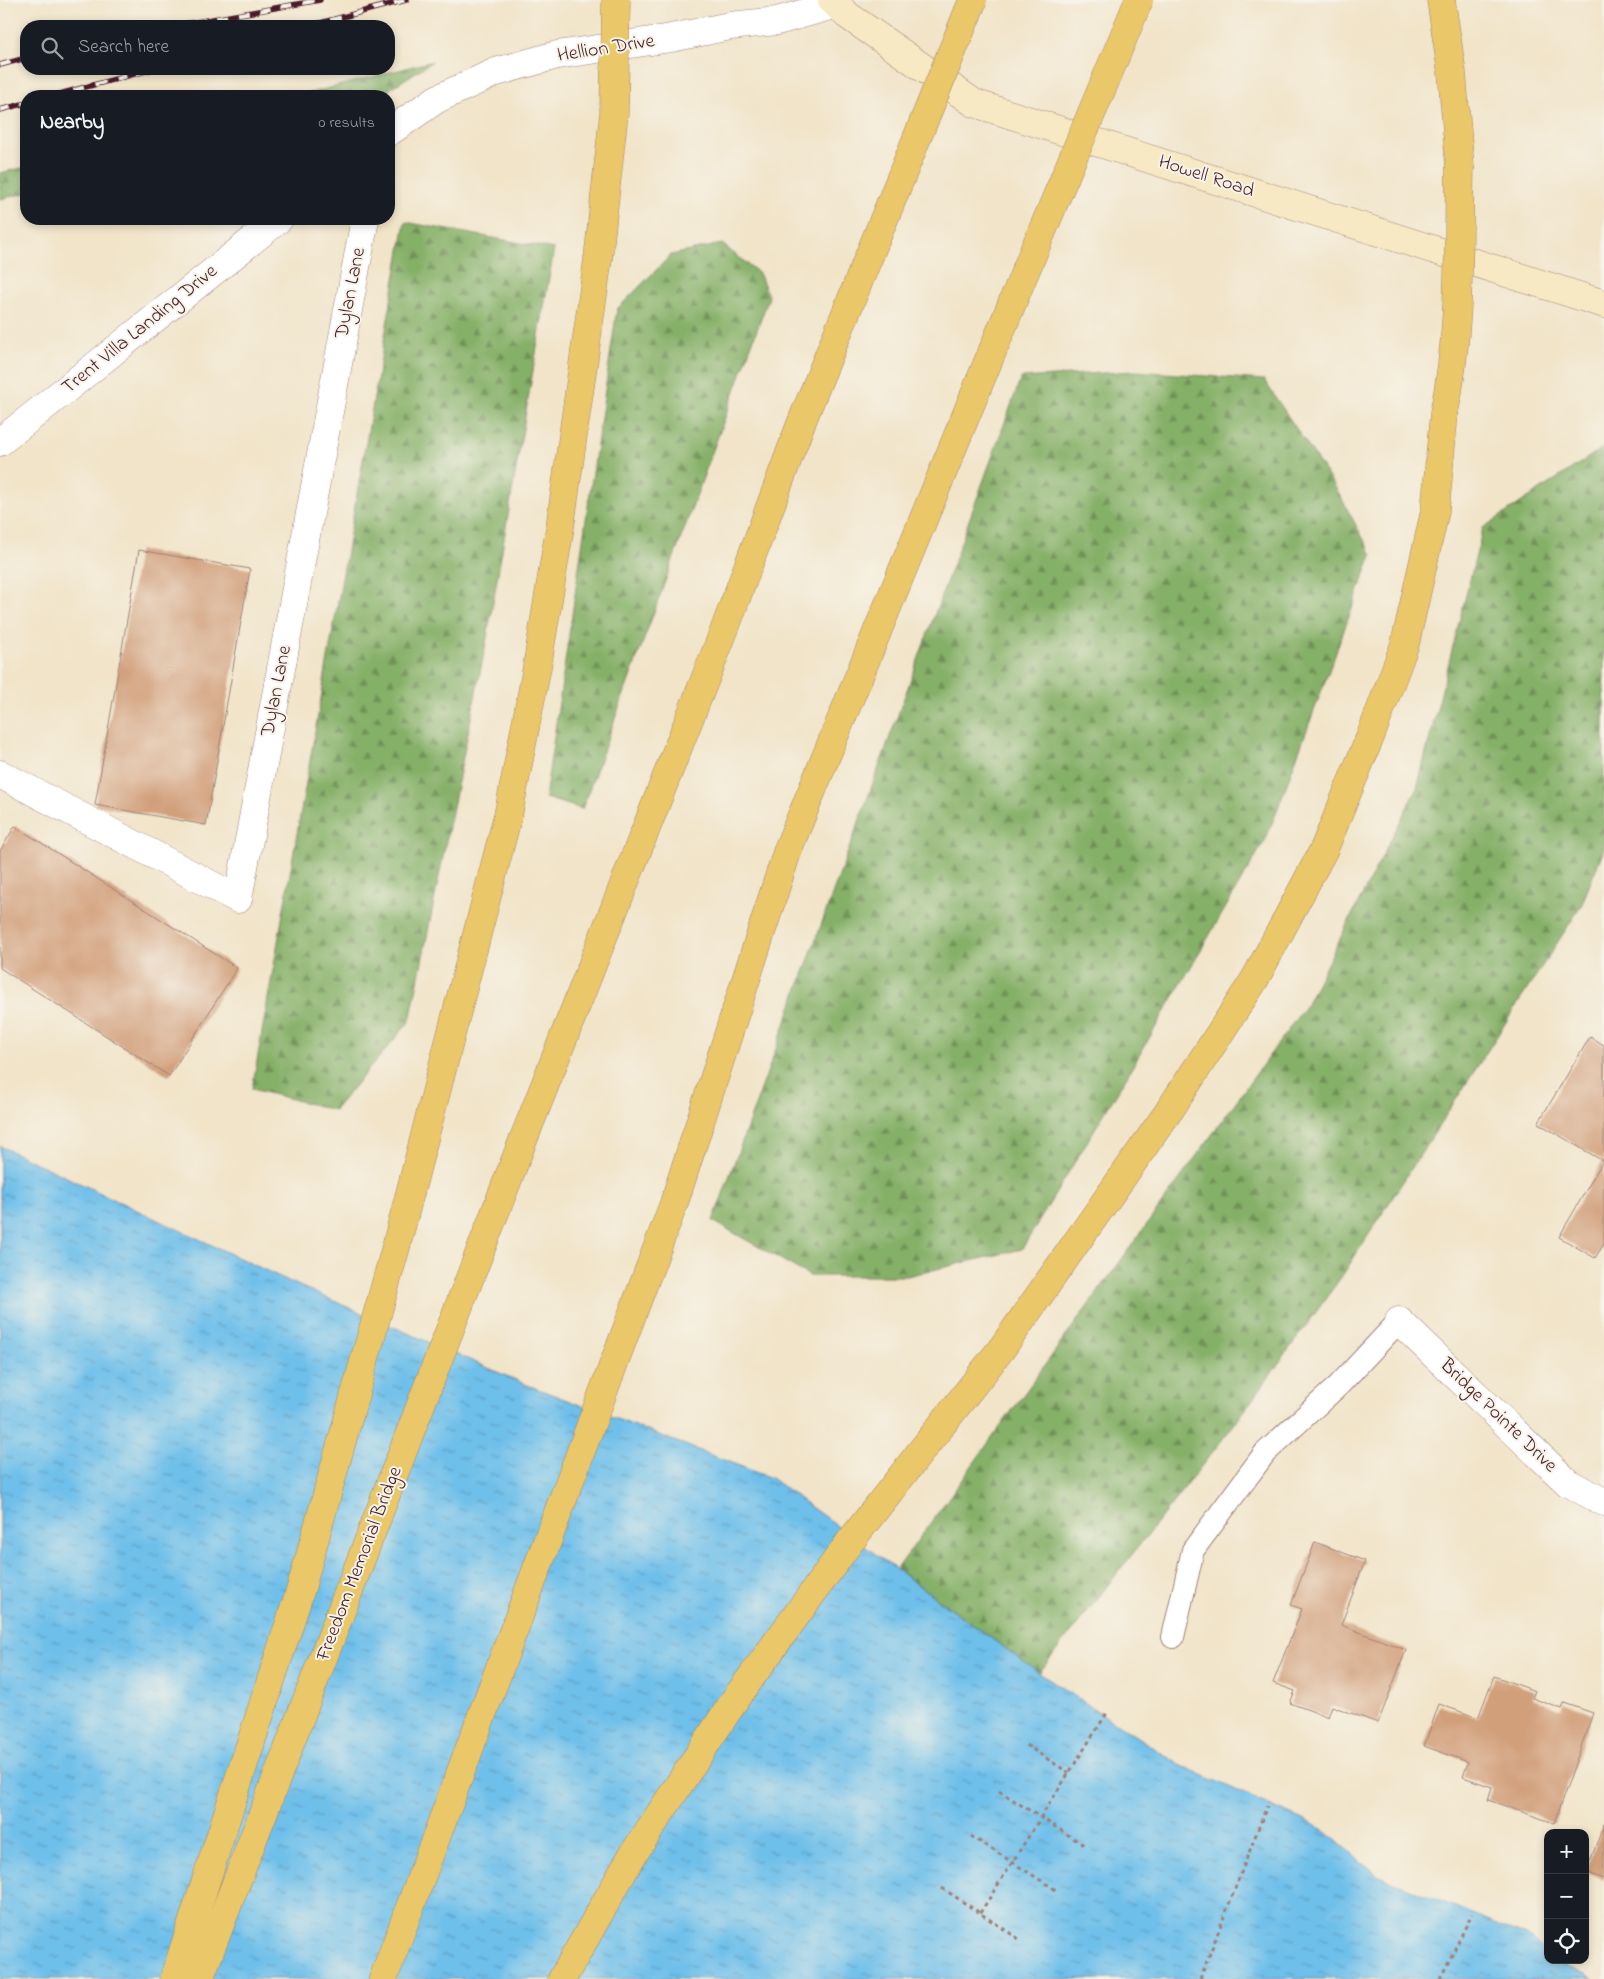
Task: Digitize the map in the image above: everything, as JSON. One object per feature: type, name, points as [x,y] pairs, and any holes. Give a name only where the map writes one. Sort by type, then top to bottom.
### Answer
[{"type":"highway","points":[[174,1979],[301,1588],[429,1120],[510,811],[560,527],[598,259],[614,113],[616,0]]},
{"type":"highway","name":"Freedom Memorial Bridge","points":[[199,1979],[520,1148],[724,631],[800,426],[973,0]]},
{"type":"highway","points":[[383,1979],[674,1203],[788,849],[1015,296],[1139,0]]},
{"type":"highway","points":[[562,1979],[632,1856],[736,1698],[849,1543],[1002,1348],[1169,1112],[1255,979],[1324,849],[1405,644],[1435,511],[1444,413],[1451,383],[1457,327],[1460,167],[1452,73],[1441,0]]},
{"type":"street","name":"Hellion Drive","points":[[395,128],[437,99],[496,72],[557,55],[671,38],[730,26],[777,21],[835,2]]},
{"type":"street","name":"Howell Road","points":[[835,2],[847,15],[974,103],[1604,304]]},
{"type":"street","name":"Trent Villa Landing Drive","points":[[0,442],[271,225]]},
{"type":"street","name":"Dylan Lane","points":[[0,774],[238,899],[364,225]]},
{"type":"street","name":"Bridge Pointe Drive","points":[[1399,1321],[1568,1484],[1604,1502]]},
{"type":"lane","points":[[1173,1638],[1193,1550],[1265,1453],[1339,1385],[1399,1321]]},
{"type":"path","points":[[980,1913],[1107,1713]]},
{"type":"path","points":[[1026,1745],[1069,1773]]},
{"type":"path","points":[[998,1791],[1084,1845]]},
{"type":"path","points":[[1200,1979],[1267,1806]]},
{"type":"path","points":[[971,1836],[1056,1890]]},
{"type":"path","points":[[942,1888],[1019,1939]]},
{"type":"path","points":[[1440,1979],[1472,1914]]},
{"type":"green space","points":[[433,61],[388,90],[322,90],[379,75],[395,75],[395,71]]},
{"type":"green space","points":[[20,168],[20,194],[0,199],[0,173]]},
{"type":"green space","points":[[405,222],[554,249],[486,643],[410,1021],[334,1110],[252,1089]]},
{"type":"green space","points":[[722,244],[759,273],[769,297],[582,809],[545,798],[617,309],[671,255]]},
{"type":"green space","points":[[1135,371],[1264,380],[1337,490],[1372,555],[1267,837],[1127,1076],[1022,1249],[907,1276],[810,1276],[713,1221],[1021,378]]},
{"type":"green space","points":[[1604,447],[1604,849],[1581,906],[1342,1276],[1240,1417],[1039,1673],[897,1569],[1306,1005],[1417,788],[1483,528]]},
{"type":"water","points":[[0,1146],[297,1285],[525,1384],[771,1478],[1039,1673],[1180,1765],[1325,1830],[1377,1875],[1533,1939],[1544,1950],[1544,1964],[1562,1964],[1593,1979],[0,1979]]},
{"type":"building","points":[[139,550],[250,569],[206,825],[95,805]]},
{"type":"building","points":[[15,826],[237,968],[169,1076],[0,968],[0,851]]},
{"type":"building","points":[[1590,1037],[1604,1045],[1604,1244],[1595,1258],[1559,1237],[1603,1161],[1538,1123]]},
{"type":"building","points":[[1315,1542],[1365,1561],[1341,1625],[1406,1650],[1378,1723],[1332,1706],[1328,1717],[1290,1703],[1295,1691],[1273,1683],[1302,1609],[1291,1605]]},
{"type":"building","points":[[1494,1676],[1535,1691],[1532,1698],[1562,1709],[1564,1703],[1593,1713],[1554,1823],[1488,1800],[1492,1787],[1463,1777],[1468,1762],[1424,1746],[1439,1704],[1478,1718]]},
{"type":"building","points":[[1604,1824],[1604,1879],[1589,1873],[1589,1864]]},
{"type":"railway","points":[[207,20],[320,0]]},
{"type":"railway","points":[[331,20],[406,0]]},
{"type":"railway","points":[[0,65],[20,60]]},
{"type":"railway","points":[[74,90],[131,75]]},
{"type":"railway","points":[[0,110],[20,105]]}]
